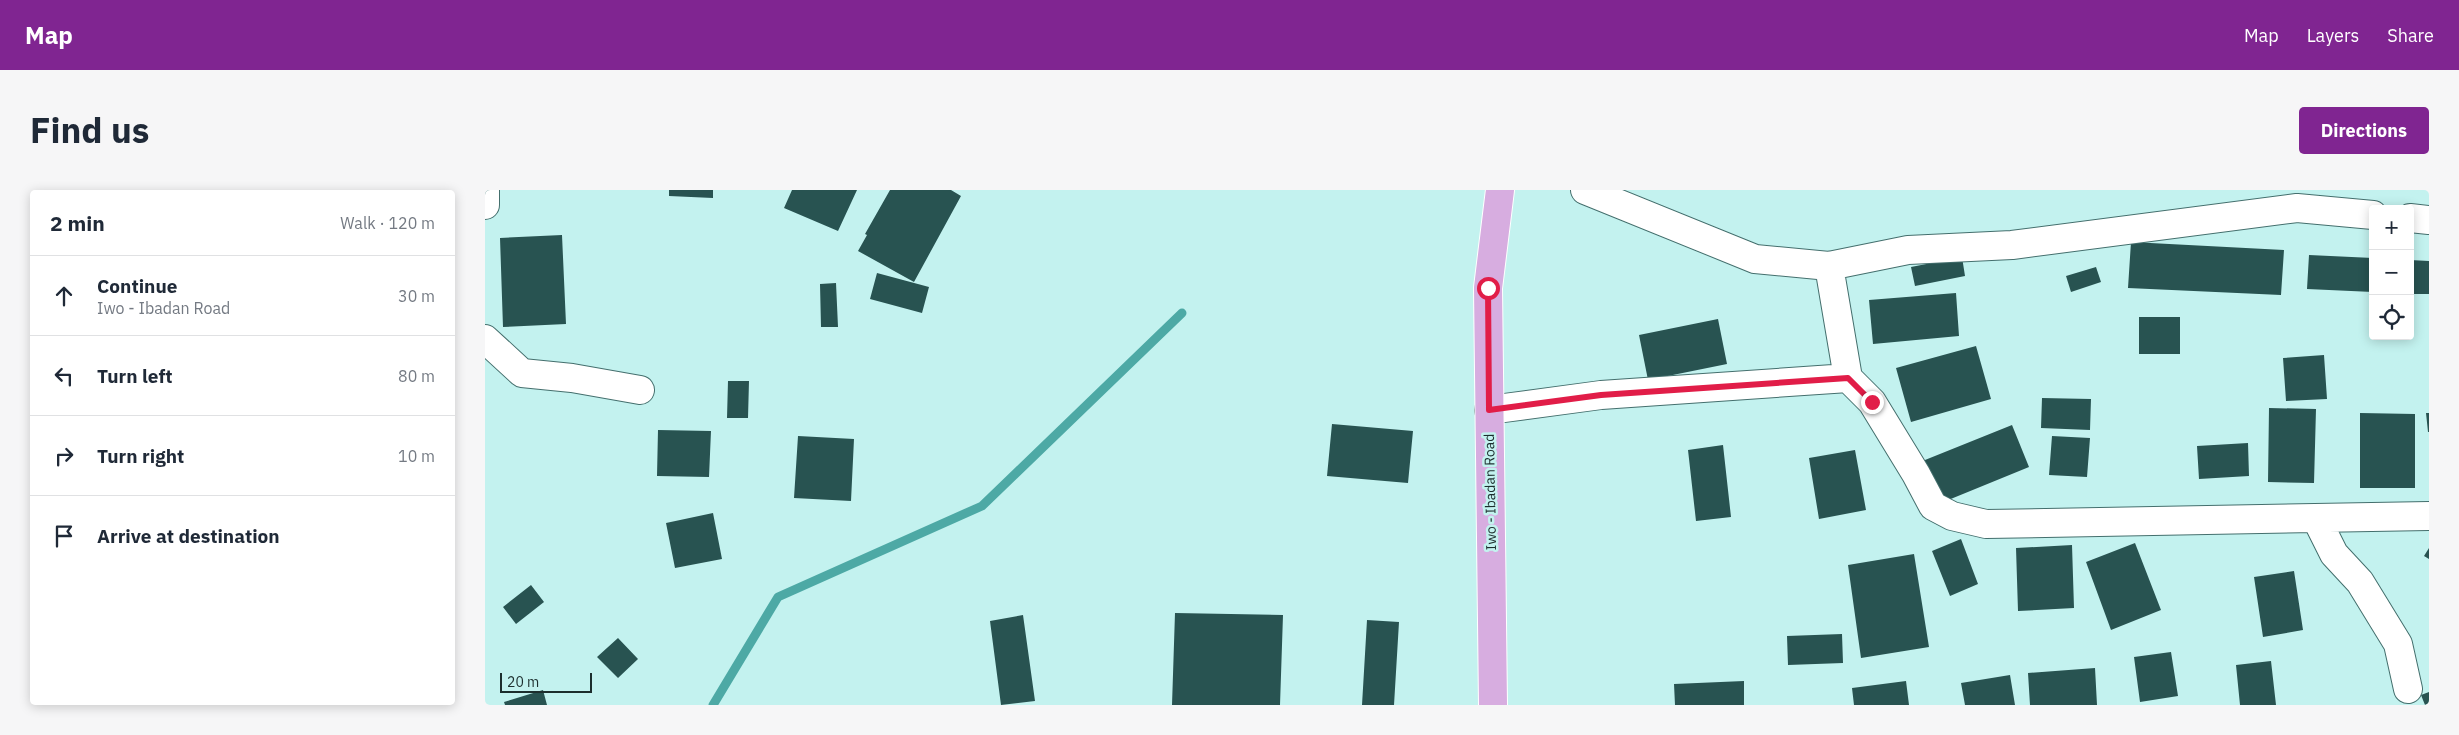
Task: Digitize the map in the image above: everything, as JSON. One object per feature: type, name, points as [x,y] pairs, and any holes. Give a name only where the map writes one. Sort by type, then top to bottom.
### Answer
[{"type":"main road","name":"Iwo - Ibadan Road","points":[[1493,705],[1488,288],[1500,190]]},
{"type":"street","points":[[485,190],[485,205]]},
{"type":"street","points":[[1585,190],[1755,259],[1829,266],[1908,250],[2011,245],[2297,208],[2369,215]]},
{"type":"street","points":[[2414,218],[2429,220]]},
{"type":"street","points":[[1829,266],[1848,378],[1872,402],[1916,474],[1933,506],[1952,516],[1986,524],[2429,516]]},
{"type":"street","points":[[485,339],[522,373],[572,378],[640,390]]},
{"type":"street","points":[[1489,410],[1601,395],[1848,378]]},
{"type":"street","points":[[2316,518],[2334,554],[2359,582],[2398,644],[2408,689]]},
{"type":"building","points":[[669,190],[713,190],[713,198],[669,196]]},
{"type":"building","points":[[792,190],[857,190],[838,231],[784,208]]},
{"type":"building","points":[[890,190],[951,190],[961,196],[914,282],[858,251],[867,235],[865,234]]},
{"type":"building","points":[[562,235],[566,324],[503,327],[500,238]]},
{"type":"building","points":[[2131,242],[2284,250],[2281,295],[2128,288]]},
{"type":"building","points":[[2309,255],[2369,258],[2369,292],[2307,289]]},
{"type":"building","points":[[1962,257],[1965,276],[1915,286],[1911,267]]},
{"type":"building","points":[[2414,260],[2429,261],[2429,294],[2414,294]]},
{"type":"building","points":[[2096,267],[2101,282],[2071,292],[2066,276]]},
{"type":"building","points":[[877,273],[929,287],[922,313],[870,299]]},
{"type":"building","points":[[836,283],[838,327],[821,327],[820,284]]},
{"type":"building","points":[[1956,293],[1959,336],[1873,344],[1869,300]]},
{"type":"building","points":[[2139,317],[2180,317],[2180,354],[2139,354]]},
{"type":"building","points":[[1718,319],[1727,364],[1648,380],[1639,335]]},
{"type":"building","points":[[1976,346],[1991,399],[1911,422],[1896,368]]},
{"type":"building","points":[[2324,355],[2327,399],[2286,401],[2283,358]]},
{"type":"building","points":[[728,381],[749,381],[748,418],[727,418]]},
{"type":"building","points":[[2042,398],[2091,399],[2090,430],[2041,428]]},
{"type":"building","points":[[2269,408],[2316,409],[2314,483],[2268,482]]},
{"type":"building","points":[[2360,413],[2415,414],[2415,488],[2360,488]]},
{"type":"building","points":[[2426,413],[2429,413],[2429,432],[2428,432]]},
{"type":"building","points":[[1332,424],[1413,431],[1408,483],[1327,476]]},
{"type":"building","points":[[2012,425],[2029,467],[1936,505],[1920,462]]},
{"type":"building","points":[[658,430],[711,431],[709,477],[657,476]]},
{"type":"building","points":[[798,436],[854,439],[851,501],[794,498]]},
{"type":"building","points":[[2052,436],[2090,438],[2087,477],[2049,475]]},
{"type":"building","points":[[2248,443],[2249,476],[2199,479],[2197,446]]},
{"type":"building","points":[[1723,445],[1731,517],[1696,521],[1688,450]]},
{"type":"building","points":[[1855,450],[1866,510],[1819,519],[1809,458]]},
{"type":"building","points":[[713,513],[722,559],[675,568],[666,523]]},
{"type":"building","points":[[1961,539],[1978,584],[1950,596],[1932,551]]},
{"type":"building","points":[[2135,543],[2161,610],[2111,630],[2086,562]]},
{"type":"building","points":[[2072,545],[2074,608],[2018,611],[2016,548]]},
{"type":"building","points":[[2429,548],[2429,559],[2424,556]]},
{"type":"building","points":[[1914,554],[1929,647],[1861,658],[1848,565]]},
{"type":"building","points":[[2294,571],[2303,630],[2263,637],[2254,577]]},
{"type":"building","points":[[531,585],[544,602],[516,624],[503,607]]},
{"type":"building","points":[[1175,613],[1283,615],[1280,705],[1172,705]]},
{"type":"building","points":[[1023,615],[1035,701],[1001,705],[990,621]]},
{"type":"building","points":[[1367,620],[1399,622],[1394,705],[1362,705]]},
{"type":"building","points":[[1842,634],[1843,663],[1788,665],[1787,636]]},
{"type":"building","points":[[618,638],[638,659],[618,678],[597,657]]},
{"type":"building","points":[[2171,652],[2178,696],[2140,702],[2134,657]]},
{"type":"building","points":[[2271,661],[2276,705],[2240,705],[2236,665]]},
{"type":"building","points":[[2095,668],[2097,705],[2030,705],[2028,673]]},
{"type":"building","points":[[2010,675],[2015,705],[1965,705],[1961,683]]},
{"type":"building","points":[[1744,681],[1744,705],[1675,705],[1674,684]]},
{"type":"building","points":[[1906,681],[1909,705],[1854,705],[1852,688]]},
{"type":"building","points":[[543,690],[547,705],[505,705],[504,702]]},
{"type":"building","points":[[2429,692],[2429,705],[2425,705],[2421,695]]},
{"type":"waterway","points":[[713,705],[778,597],[982,506],[1182,313]]},
{"type":"route","points":[[1488,288],[1489,410],[1601,395],[1848,378],[1872,402]]}]
